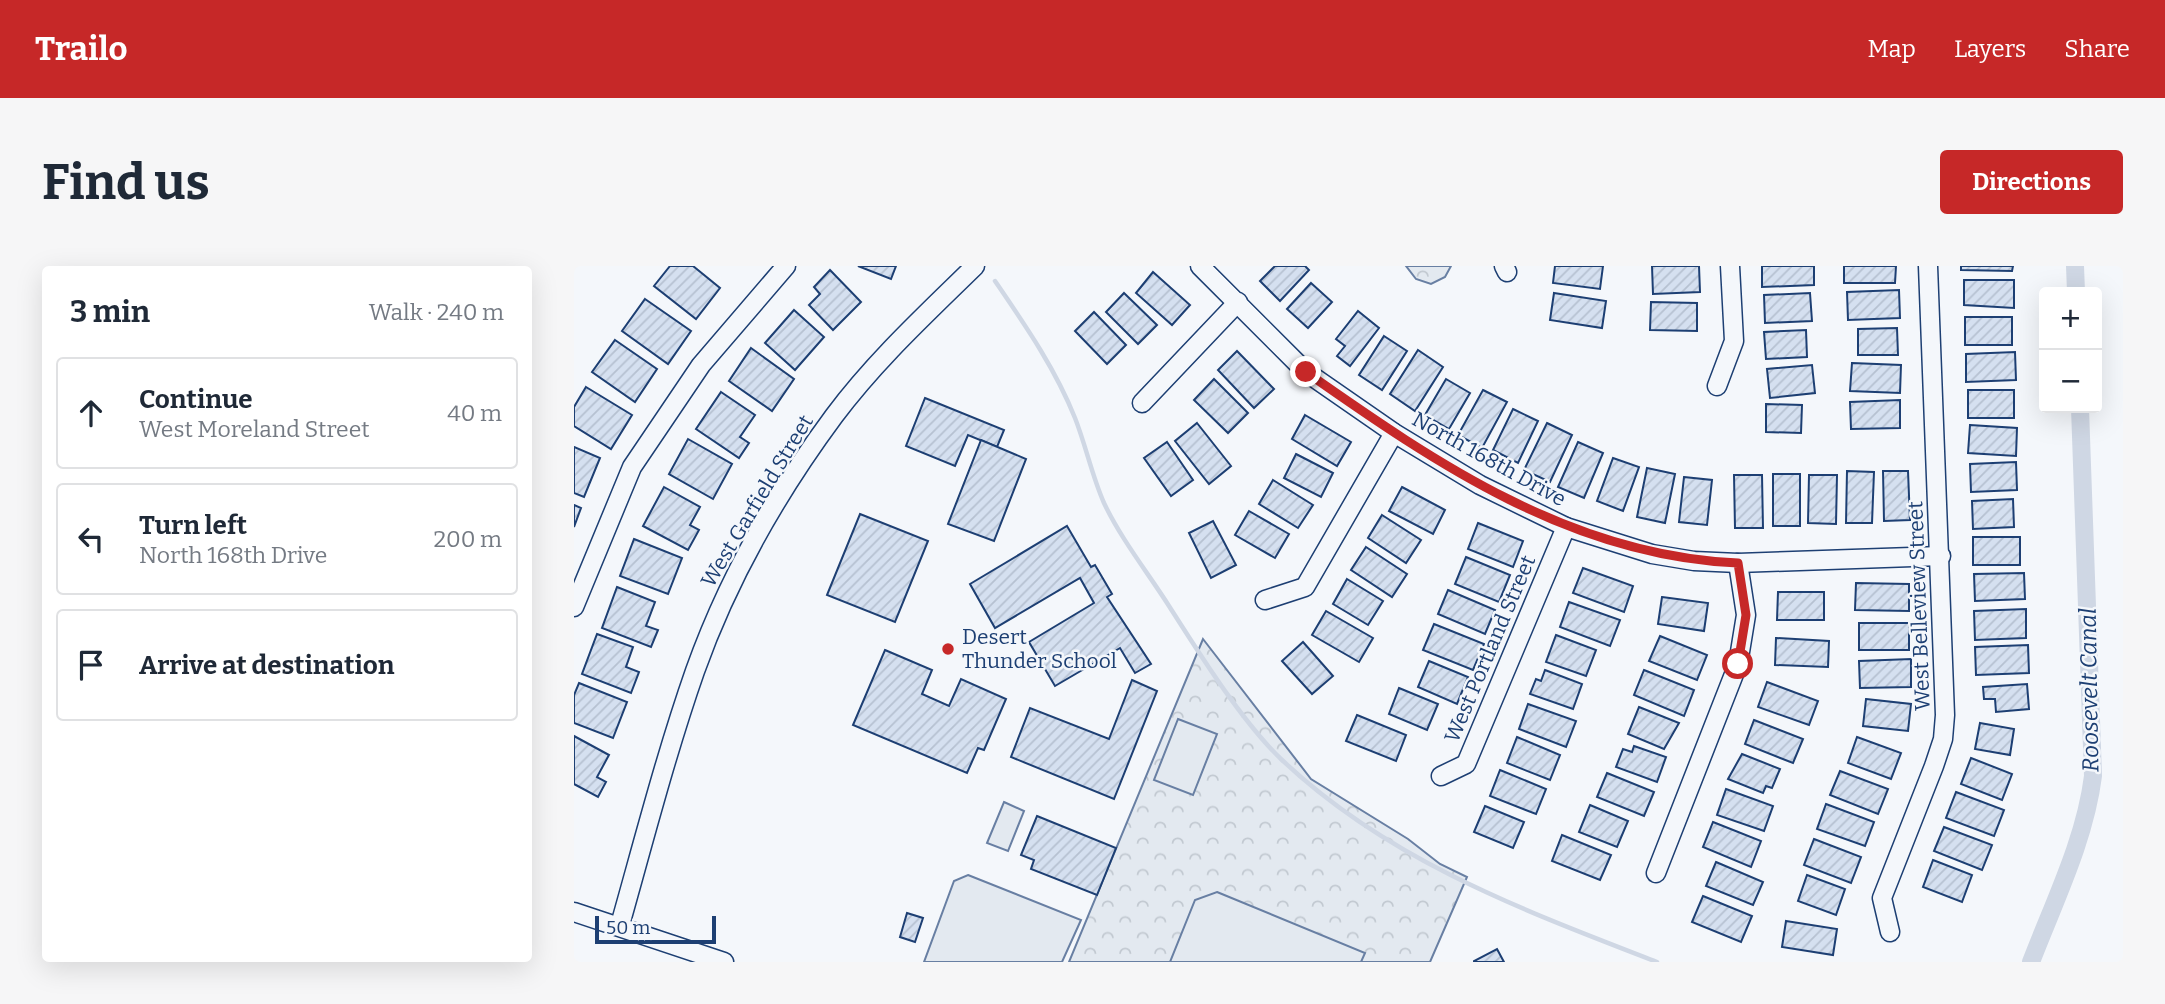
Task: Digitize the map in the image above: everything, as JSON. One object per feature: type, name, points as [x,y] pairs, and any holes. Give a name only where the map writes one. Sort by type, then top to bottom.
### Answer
[{"type":"street","points":[[574,607],[632,467],[701,365],[786,266]]},
{"type":"street","name":"West Garfield Street","points":[[620,925],[695,670],[725,598],[755,541],[835,415],[914,324],[975,266]]},
{"type":"street","name":"North 168th Drive","points":[[1200,266],[1306,372],[1394,433],[1480,485],[1566,527],[1652,554],[1694,561],[1738,563],[1941,556]]},
{"type":"street","points":[[1717,387],[1734,341],[1730,266]]},
{"type":"street","name":"West Belleview Street","points":[[1890,932],[1882,898],[1942,739],[1945,715],[1928,266]]},
{"type":"street","points":[[1142,403],[1238,302]]},
{"type":"street","points":[[1265,600],[1305,587],[1394,433]]},
{"type":"street","name":"West Portland Street","points":[[1441,776],[1466,764],[1566,527]]},
{"type":"street","points":[[1656,873],[1738,664],[1746,615],[1738,563]]},
{"type":"street","points":[[574,912],[620,925],[724,962]]},
{"type":"green space","points":[[1406,266],[1451,266],[1445,277],[1431,284],[1416,279]]},
{"type":"green space","points":[[1203,639],[1311,779],[1408,839],[1440,864],[1467,877],[1430,962],[1069,962]]},
{"type":"green space","points":[[1178,719],[1217,734],[1193,795],[1154,780]]},
{"type":"green space","points":[[1004,802],[1024,811],[1008,851],[987,843]]},
{"type":"green space","points":[[968,875],[1081,920],[1062,962],[924,962],[954,881]]},
{"type":"green space","points":[[1217,892],[1365,953],[1361,962],[1170,962],[1195,900]]},
{"type":"building","points":[[670,266],[693,266],[720,288],[696,319],[654,286]]},
{"type":"building","points":[[858,266],[896,266],[891,279]]},
{"type":"building","points":[[1275,266],[1305,266],[1309,270],[1280,301],[1260,281]]},
{"type":"building","points":[[1555,266],[1603,266],[1600,289],[1553,283]]},
{"type":"building","points":[[1652,266],[1699,266],[1700,292],[1653,294]]},
{"type":"building","points":[[1762,266],[1814,266],[1814,285],[1762,287]]},
{"type":"building","points":[[1844,266],[1896,266],[1895,283],[1844,283]]},
{"type":"building","points":[[1961,266],[2013,266],[2012,271],[1961,270]]},
{"type":"building","points":[[830,270],[861,302],[833,330],[809,305],[820,294],[814,287]]},
{"type":"building","points":[[1153,272],[1190,305],[1172,325],[1136,293]]},
{"type":"building","points":[[1964,280],[2014,280],[2014,308],[1964,305]]},
{"type":"building","points":[[1311,283],[1332,302],[1308,328],[1287,309]]},
{"type":"building","points":[[1899,290],[1900,318],[1848,320],[1847,292]]},
{"type":"building","points":[[1124,293],[1157,325],[1138,344],[1106,312]]},
{"type":"building","points":[[1554,293],[1606,301],[1602,328],[1550,320]]},
{"type":"building","points":[[1810,293],[1812,321],[1765,323],[1764,295]]},
{"type":"building","points":[[645,299],[691,331],[668,364],[622,331]]},
{"type":"building","points":[[1651,302],[1697,303],[1697,331],[1650,330]]},
{"type":"building","points":[[794,310],[824,337],[795,370],[765,343]]},
{"type":"building","points":[[1358,311],[1379,328],[1350,366],[1337,356],[1345,346],[1336,339]]},
{"type":"building","points":[[1094,312],[1126,345],[1107,364],[1075,331]]},
{"type":"building","points":[[1965,317],[2012,317],[2012,345],[1965,345]]},
{"type":"building","points":[[1897,328],[1898,355],[1858,355],[1858,329]]},
{"type":"building","points":[[1806,330],[1807,357],[1766,359],[1764,332]]},
{"type":"building","points":[[1384,336],[1407,351],[1382,390],[1359,375]]},
{"type":"building","points":[[615,340],[657,369],[635,402],[592,372]]},
{"type":"building","points":[[751,348],[794,379],[772,411],[729,381]]},
{"type":"building","points":[[1418,350],[1443,367],[1415,411],[1390,394]]},
{"type":"building","points":[[1237,351],[1274,389],[1254,408],[1218,370]]},
{"type":"building","points":[[2015,352],[2016,380],[1966,382],[1966,354]]},
{"type":"building","points":[[1852,363],[1901,365],[1900,393],[1850,391]]},
{"type":"building","points":[[1812,365],[1815,393],[1770,398],[1767,369]]},
{"type":"building","points":[[1214,379],[1248,413],[1228,433],[1194,400]]},
{"type":"building","points":[[1446,379],[1470,393],[1449,429],[1425,415]]},
{"type":"building","points":[[586,387],[632,415],[611,449],[574,426],[574,407]]},
{"type":"building","points":[[1483,390],[1507,402],[1482,448],[1458,435]]},
{"type":"building","points":[[1968,390],[2014,390],[2014,418],[1968,418]]},
{"type":"building","points":[[721,392],[755,415],[740,437],[749,443],[739,458],[696,429]]},
{"type":"building","points":[[925,398],[1004,430],[997,447],[968,435],[955,466],[906,446]]},
{"type":"building","points":[[1900,400],[1900,428],[1851,429],[1850,402]]},
{"type":"building","points":[[1766,404],[1802,405],[1801,433],[1766,432]]},
{"type":"building","points":[[1513,409],[1538,421],[1518,463],[1493,450]]},
{"type":"building","points":[[1305,415],[1351,442],[1337,466],[1292,439]]},
{"type":"building","points":[[1197,423],[1231,466],[1209,484],[1175,441]]},
{"type":"building","points":[[1547,423],[1572,435],[1550,482],[1524,470]]},
{"type":"building","points":[[1970,425],[2017,428],[2016,456],[1968,453]]},
{"type":"building","points":[[688,439],[732,464],[713,499],[669,474]]},
{"type":"building","points":[[981,440],[1026,459],[994,541],[948,524]]},
{"type":"building","points":[[1167,442],[1193,480],[1171,496],[1144,458]]},
{"type":"building","points":[[1578,442],[1603,453],[1584,498],[1558,487]]},
{"type":"building","points":[[574,447],[600,458],[584,497],[574,493]]},
{"type":"building","points":[[1296,454],[1333,473],[1321,497],[1284,478]]},
{"type":"building","points":[[1613,458],[1639,467],[1623,511],[1597,501]]},
{"type":"building","points":[[2016,462],[2017,490],[1971,492],[1970,464]]},
{"type":"building","points":[[1647,468],[1675,474],[1665,523],[1637,517]]},
{"type":"building","points":[[1847,471],[1874,472],[1872,523],[1846,523]]},
{"type":"building","points":[[1883,471],[1908,471],[1910,520],[1884,521]]},
{"type":"building","points":[[1773,474],[1800,474],[1800,526],[1773,526]]},
{"type":"building","points":[[1734,475],[1762,475],[1763,528],[1735,528]]},
{"type":"building","points":[[1809,475],[1837,475],[1836,524],[1808,523]]},
{"type":"building","points":[[1684,477],[1712,480],[1707,525],[1679,522]]},
{"type":"building","points":[[1273,480],[1313,505],[1298,528],[1259,504]]},
{"type":"building","points":[[664,487],[700,507],[690,525],[699,530],[688,550],[643,526]]},
{"type":"building","points":[[1402,487],[1445,510],[1433,534],[1389,511]]},
{"type":"building","points":[[2013,499],[2014,527],[1973,529],[1972,501]]},
{"type":"building","points":[[574,505],[581,508],[574,527]]},
{"type":"building","points":[[1249,511],[1289,534],[1275,558],[1235,535]]},
{"type":"building","points":[[860,514],[928,541],[895,622],[827,595]]},
{"type":"building","points":[[1382,515],[1421,540],[1406,563],[1368,538]]},
{"type":"building","points":[[1213,521],[1236,565],[1211,578],[1189,533]]},
{"type":"building","points":[[1478,523],[1523,541],[1513,567],[1468,549]]},
{"type":"building","points":[[1067,526],[1091,567],[1095,565],[1112,594],[1107,597],[1151,664],[1135,673],[1120,648],[1055,686],[1029,642],[1094,603],[1080,578],[995,628],[970,584]]},
{"type":"building","points":[[1973,537],[2020,537],[2020,565],[1973,565]]},
{"type":"building","points":[[634,539],[682,558],[668,594],[620,576]]},
{"type":"building","points":[[1366,547],[1407,574],[1392,597],[1351,570]]},
{"type":"building","points":[[1466,557],[1510,575],[1499,602],[1455,584]]},
{"type":"building","points":[[1583,568],[1633,586],[1624,612],[1573,593]]},
{"type":"building","points":[[2024,573],[2025,599],[1975,601],[1974,574]]},
{"type":"building","points":[[1347,579],[1383,601],[1368,625],[1333,604]]},
{"type":"building","points":[[1856,583],[1909,584],[1909,611],[1855,610]]},
{"type":"building","points":[[617,587],[655,602],[646,626],[658,630],[651,647],[602,628]]},
{"type":"building","points":[[1448,590],[1495,610],[1485,634],[1438,614]]},
{"type":"building","points":[[1778,592],[1824,592],[1824,620],[1777,620]]},
{"type":"building","points":[[1662,597],[1708,603],[1704,631],[1658,624]]},
{"type":"building","points":[[1569,602],[1620,620],[1610,646],[1560,627]]},
{"type":"building","points":[[2026,609],[2026,638],[1975,640],[1974,611]]},
{"type":"building","points":[[1326,611],[1373,638],[1359,662],[1312,635]]},
{"type":"building","points":[[1859,623],[1909,623],[1909,650],[1859,650]]},
{"type":"building","points":[[1434,624],[1484,644],[1473,670],[1423,650]]},
{"type":"building","points":[[597,634],[633,647],[626,667],[639,672],[631,693],[582,674]]},
{"type":"building","points":[[1556,635],[1596,650],[1586,676],[1546,662]]},
{"type":"building","points":[[1660,636],[1707,655],[1697,680],[1649,661]]},
{"type":"building","points":[[1776,638],[1829,641],[1828,667],[1775,665]]},
{"type":"building","points":[[1303,642],[1333,676],[1312,694],[1282,661]]},
{"type":"building","points":[[2028,645],[2029,673],[1976,675],[1975,647]]},
{"type":"building","points":[[885,650],[932,670],[922,694],[949,706],[961,679],[1006,699],[984,750],[978,748],[967,773],[853,725]]},
{"type":"building","points":[[1911,659],[1911,687],[1860,688],[1859,661]]},
{"type":"building","points":[[1429,661],[1468,677],[1457,704],[1418,687]]},
{"type":"building","points":[[1545,670],[1582,684],[1573,709],[1530,694],[1536,679],[1541,681]]},
{"type":"building","points":[[1644,670],[1694,690],[1684,716],[1634,695]]},
{"type":"building","points":[[1132,680],[1157,691],[1114,799],[1011,757],[1030,708],[1109,739]]},
{"type":"building","points":[[1767,682],[1818,701],[1809,725],[1758,707]]},
{"type":"building","points":[[579,683],[627,702],[613,738],[574,723],[574,695]]},
{"type":"building","points":[[2027,684],[2029,709],[1996,712],[1995,699],[1984,699],[1983,687]]},
{"type":"building","points":[[1399,688],[1438,704],[1427,730],[1389,714]]},
{"type":"building","points":[[1866,699],[1911,704],[1908,731],[1863,726]]},
{"type":"building","points":[[1528,704],[1576,721],[1566,747],[1519,729]]},
{"type":"building","points":[[1639,707],[1679,723],[1664,749],[1628,734]]},
{"type":"building","points":[[1357,715],[1406,735],[1396,761],[1346,741]]},
{"type":"building","points":[[1754,720],[1803,739],[1793,763],[1745,744]]},
{"type":"building","points":[[1980,723],[2014,729],[2010,755],[1975,749]]},
{"type":"building","points":[[574,736],[609,755],[597,777],[606,782],[598,797],[574,784]]},
{"type":"building","points":[[1517,737],[1560,755],[1550,780],[1507,763]]},
{"type":"building","points":[[1857,737],[1901,753],[1891,779],[1848,763]]},
{"type":"building","points":[[1634,746],[1666,757],[1657,782],[1616,767],[1623,749],[1632,752]]},
{"type":"building","points":[[1742,754],[1780,769],[1772,788],[1766,786],[1763,793],[1728,779]]},
{"type":"building","points":[[1971,758],[2012,774],[2002,800],[1961,784]]},
{"type":"building","points":[[1500,770],[1546,789],[1536,814],[1490,796]]},
{"type":"building","points":[[1840,771],[1888,789],[1878,814],[1830,795]]},
{"type":"building","points":[[1607,773],[1654,792],[1644,816],[1597,797]]},
{"type":"building","points":[[1726,789],[1773,806],[1764,831],[1717,815]]},
{"type":"building","points":[[1956,792],[2004,810],[1994,836],[1946,818]]},
{"type":"building","points":[[1826,804],[1874,822],[1865,846],[1817,829]]},
{"type":"building","points":[[1590,805],[1628,821],[1617,847],[1579,832]]},
{"type":"building","points":[[1485,806],[1524,822],[1513,848],[1474,832]]},
{"type":"building","points":[[1037,816],[1116,848],[1097,895],[1031,869],[1034,860],[1021,855]]},
{"type":"building","points":[[1713,822],[1761,841],[1751,867],[1703,847]]},
{"type":"building","points":[[1944,827],[1992,845],[1982,870],[1934,851]]},
{"type":"building","points":[[1562,835],[1611,855],[1600,880],[1552,861]]},
{"type":"building","points":[[1814,839],[1861,857],[1851,883],[1804,865]]},
{"type":"building","points":[[1933,860],[1972,875],[1962,902],[1923,887]]},
{"type":"building","points":[[1716,862],[1763,882],[1753,905],[1706,886]]},
{"type":"building","points":[[1807,875],[1845,889],[1836,915],[1798,901]]},
{"type":"building","points":[[1703,896],[1752,916],[1741,942],[1692,922]]},
{"type":"building","points":[[907,913],[923,918],[915,942],[900,937]]},
{"type":"building","points":[[1786,921],[1837,929],[1833,955],[1782,947]]},
{"type":"building","points":[[1497,949],[1504,962],[1474,962],[1474,961]]},
{"type":"waterway","name":"Roosevelt Canal","points":[[2075,266],[2076,287]]},
{"type":"waterway","points":[[995,281],[1039,347],[1058,382],[1075,418],[1104,503],[1118,530],[1222,686],[1252,727],[1282,760],[1323,796],[1412,855],[1508,902],[1657,962]]},
{"type":"waterway","name":"Roosevelt Canal","points":[[2031,962],[2076,847],[2093,776],[2080,413]]},
{"type":"place","name":"Desert Thunder School","points":[[948,649]]},
{"type":"route","points":[[1306,372],[1394,433],[1480,485],[1566,527],[1652,554],[1694,561],[1738,563],[1746,615],[1738,664]]}]
